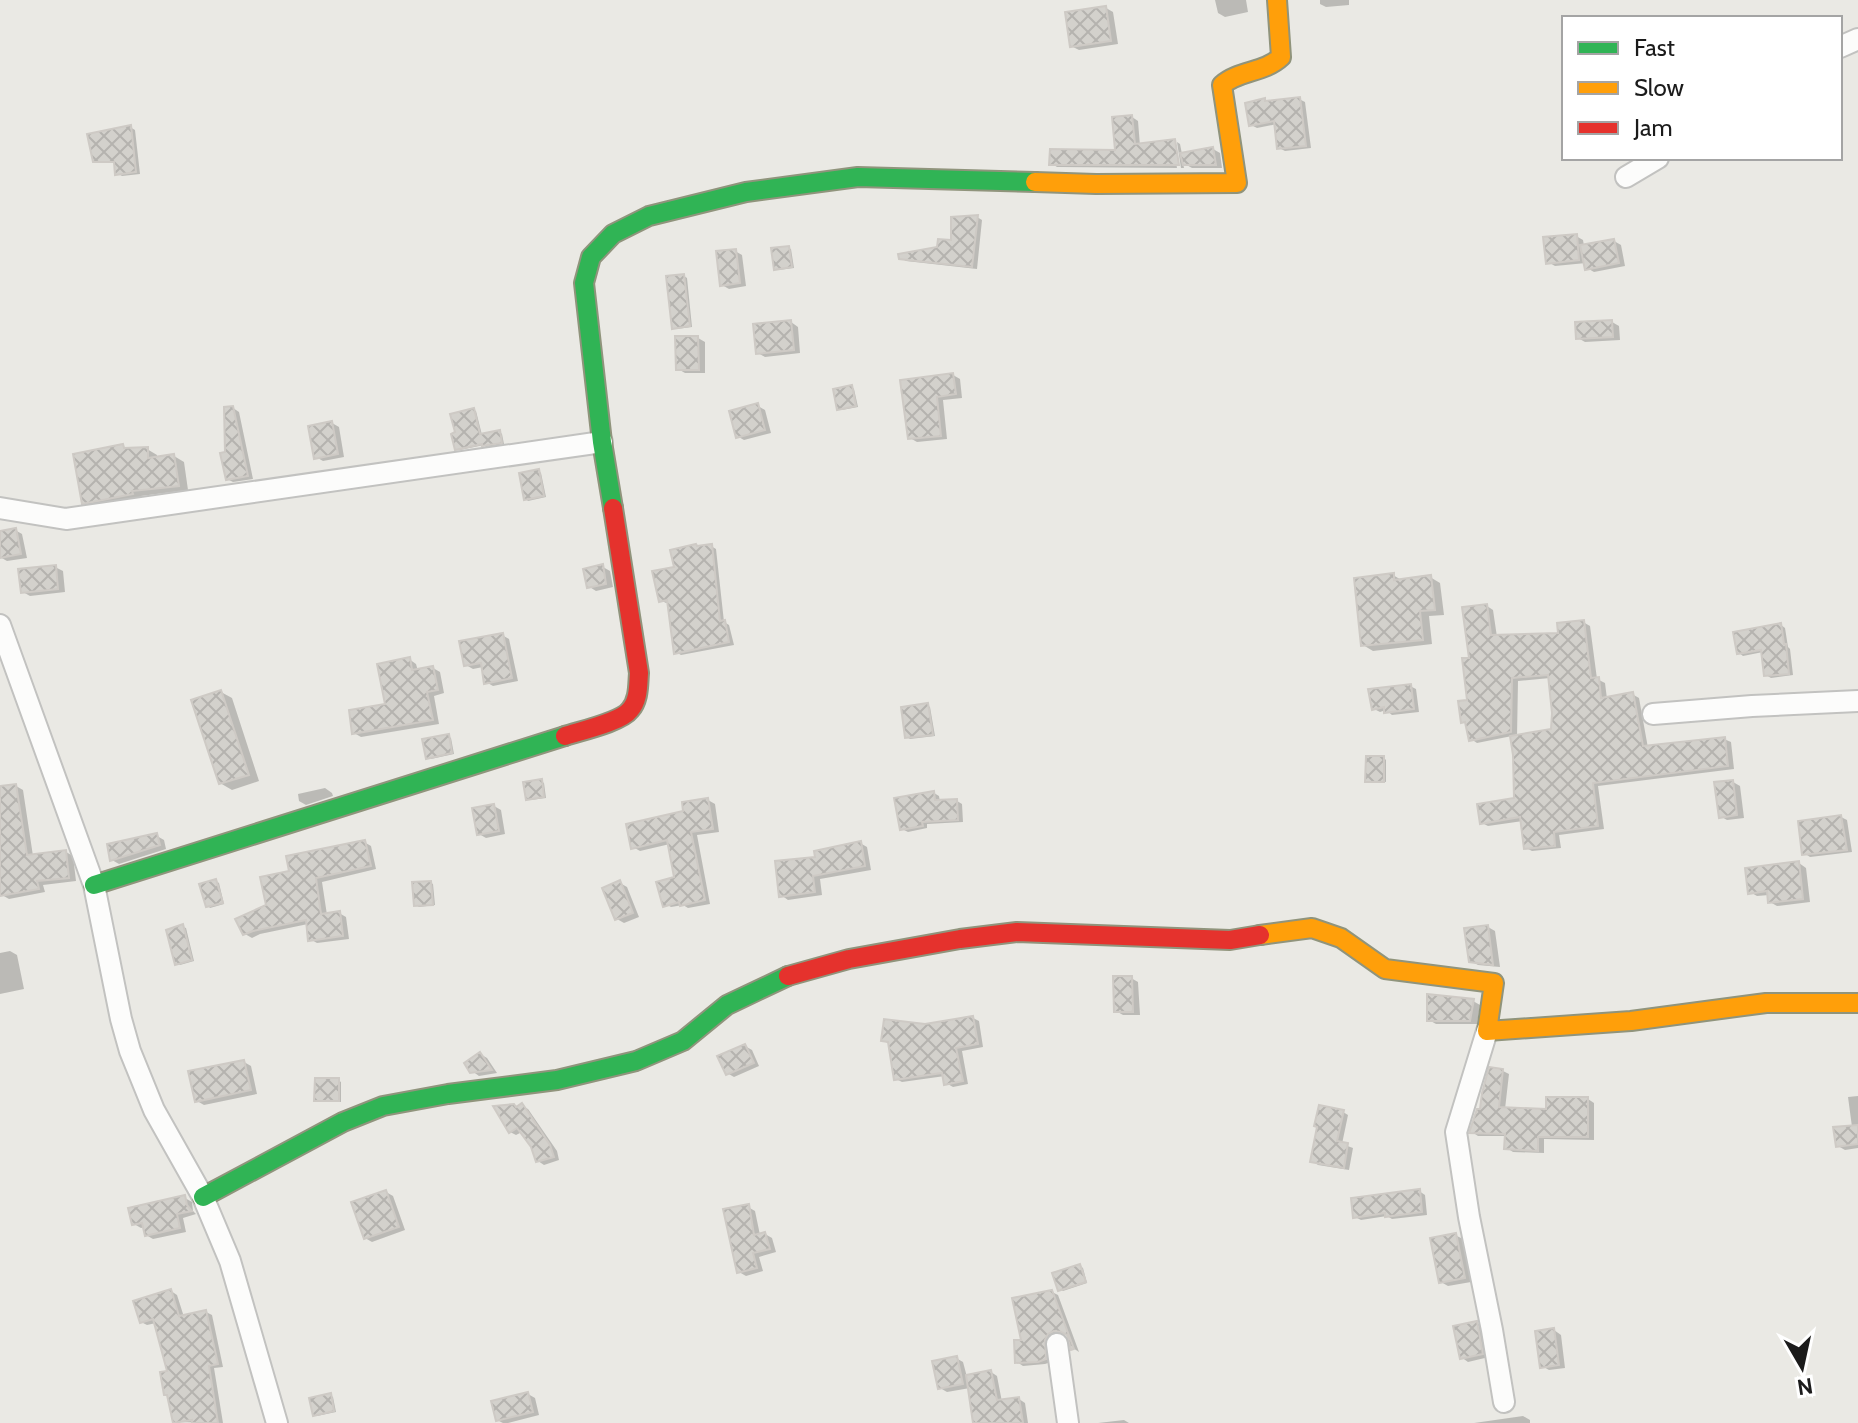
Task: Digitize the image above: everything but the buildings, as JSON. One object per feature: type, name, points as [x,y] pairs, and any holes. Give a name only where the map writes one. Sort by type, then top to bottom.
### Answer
[{"type":"street","points":[[94,885],[607,723],[630,711],[638,693],[639,673],[602,442],[584,283],[591,257],[613,234],[649,216],[746,192],[858,177],[1096,184],[1237,183],[1222,85],[1236,74],[1275,64],[1281,57],[1277,0]]},
{"type":"street","points":[[1626,177],[1655,160]]},
{"type":"street","points":[[0,508],[66,519],[602,442]]},
{"type":"street","points":[[0,625],[94,885],[130,1051],[154,1110],[203,1197],[230,1261],[277,1423]]},
{"type":"street","points":[[1653,714],[1858,701]]},
{"type":"street","points":[[203,1197],[343,1122],[383,1106],[557,1080],[636,1061],[683,1041],[727,1005],[787,976],[849,959],[1017,932],[1230,940],[1312,928],[1341,938],[1385,969],[1494,983],[1487,1031],[1456,1132],[1504,1402]]},
{"type":"street","points":[[1487,1031],[1631,1021],[1766,1003],[1858,1003]]},
{"type":"street","points":[[1057,1344],[1068,1423]]},
{"type":"traffic: fast","points":[[613,508],[602,442],[584,283],[591,257],[613,234],[649,216],[746,192],[858,177],[1035,182]]},
{"type":"traffic: fast","points":[[94,885],[565,736]]},
{"type":"traffic: fast","points":[[203,1197],[343,1122],[383,1106],[557,1080],[636,1061],[683,1041],[727,1005],[788,976]]},
{"type":"traffic: slow","points":[[1035,182],[1237,183],[1222,85],[1281,57],[1277,0]]},
{"type":"traffic: slow","points":[[1260,935],[1312,928],[1341,938],[1385,969],[1494,983],[1487,1031],[1631,1021],[1766,1003],[1858,1003]]},
{"type":"traffic: jam","points":[[565,736],[618,718],[630,710],[637,697],[639,673],[613,508]]},
{"type":"traffic: jam","points":[[788,976],[849,959],[1017,932],[1230,940],[1260,935]]}]
